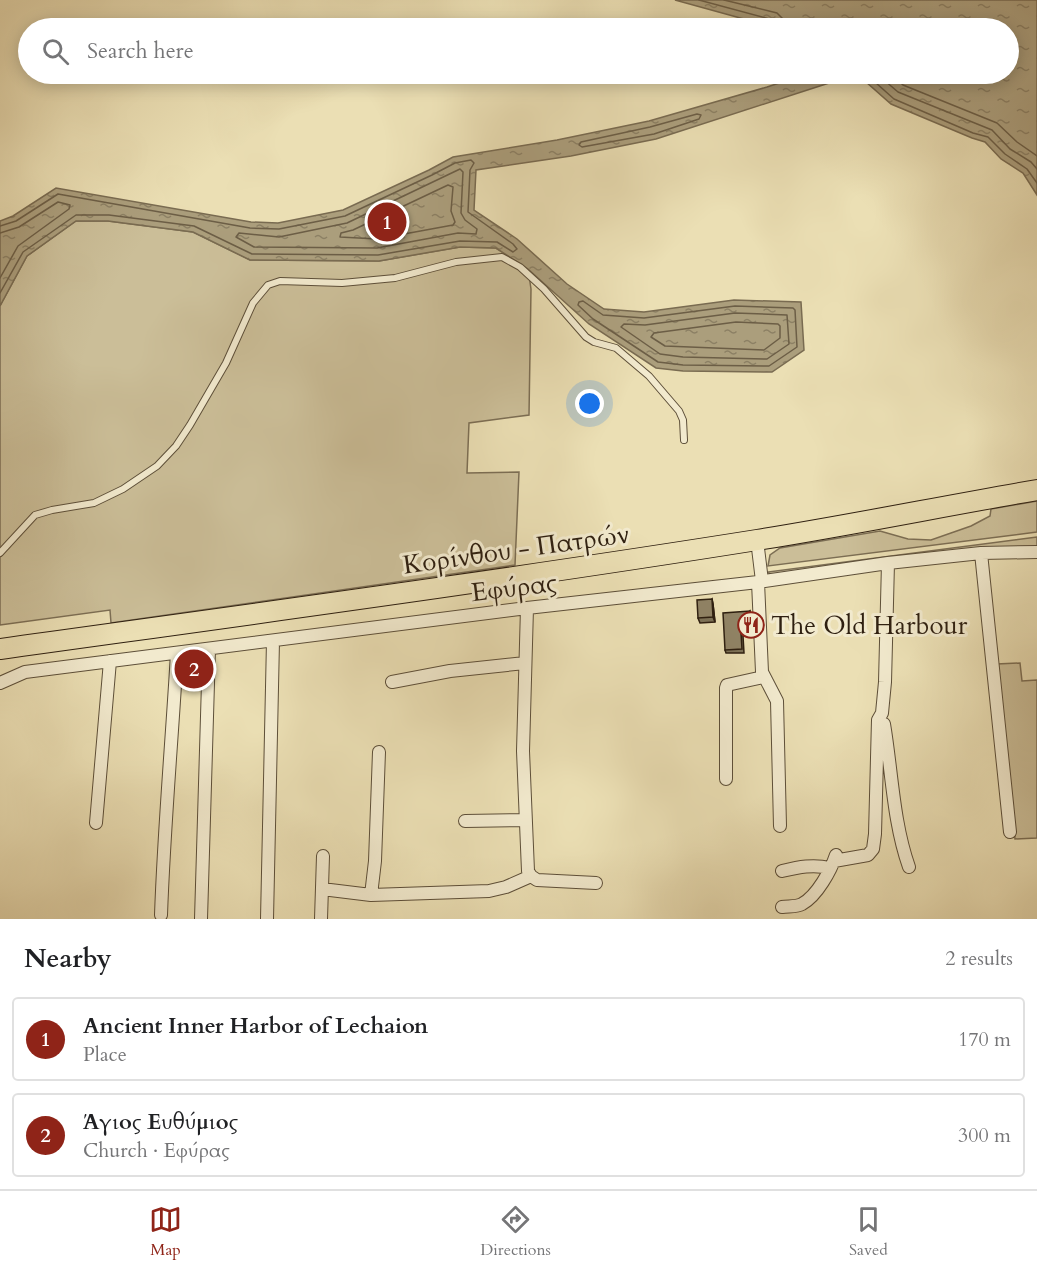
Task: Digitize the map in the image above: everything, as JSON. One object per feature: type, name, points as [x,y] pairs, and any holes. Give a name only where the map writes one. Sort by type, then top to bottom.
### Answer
[{"type":"main road","name":"Κορίνθου - Πατρών","points":[[0,649],[757,540],[1037,490]]},
{"type":"street","points":[[757,540],[763,677],[777,701],[780,826]]},
{"type":"street","name":"Εφύρας","points":[[0,683],[25,672],[526,608],[760,582],[888,563],[981,553],[1037,552]]},
{"type":"street","points":[[981,553],[1010,832]]},
{"type":"street","points":[[888,563],[882,713],[894,799],[904,855],[909,867]]},
{"type":"street","points":[[526,608],[523,751],[528,871],[537,880],[596,883]]},
{"type":"street","points":[[267,919],[273,641]]},
{"type":"street","points":[[201,919],[209,649]]},
{"type":"street","points":[[161,915],[177,653]]},
{"type":"street","points":[[96,823],[111,661]]},
{"type":"street","points":[[392,682],[450,671],[525,663]]},
{"type":"street","points":[[726,779],[727,685],[763,677]]},
{"type":"street","points":[[782,871],[868,855],[873,849],[878,720],[882,713]]},
{"type":"street","points":[[371,895],[375,861],[379,752]]},
{"type":"street","points":[[465,821],[526,820]]},
{"type":"street","points":[[321,919],[323,856]]},
{"type":"street","points":[[782,907],[802,904],[826,878],[833,861]]},
{"type":"street","points":[[322,889],[371,895],[489,891],[506,887],[531,876]]},
{"type":"lane","points":[[0,553],[35,516],[52,510],[93,503],[123,489],[157,466],[176,446],[214,385],[253,303],[268,285],[280,281],[342,283],[365,281],[395,278],[438,266],[493,256],[510,260],[544,289],[586,336],[594,342],[616,348],[649,376],[679,411],[683,420],[684,440]]},
{"type":"shaded area","points":[[76,221],[108,221],[193,232],[250,260],[379,261],[460,247],[496,248],[528,269],[531,289],[529,415],[469,423],[467,473],[519,472],[515,565],[111,623],[110,610],[0,625],[0,306],[27,256]]},
{"type":"shaded area","points":[[1037,501],[1037,532],[768,566],[770,555],[780,548],[880,531],[908,539],[931,540],[971,526],[990,516],[991,509]]},
{"type":"shaded area","points":[[1037,537],[1037,547],[772,576],[768,572]]},
{"type":"shaded area","points":[[1020,663],[1022,681],[1037,680],[1037,838],[1015,839],[997,664]]},
{"type":"water","points":[[675,0],[1037,0],[1037,195],[1023,173],[1001,159],[985,142],[891,104],[868,84],[1019,84],[1019,18],[740,18]]},
{"type":"water","points":[[776,84],[826,84],[656,139],[571,156],[476,170],[474,210],[517,239],[567,284],[604,309],[644,312],[734,300],[801,302],[804,350],[772,372],[683,371],[656,368],[589,324],[528,269],[496,248],[460,247],[379,261],[250,260],[193,232],[108,221],[76,221],[27,256],[0,306],[0,221],[13,216],[56,188],[251,222],[278,223],[343,210],[453,157],[557,140],[649,121]]},
{"type":"building","points":[[712,599],[713,617],[698,618],[697,600]]},
{"type":"building","points":[[750,611],[751,632],[741,633],[742,649],[725,650],[723,613]]},
{"type":"building","points":[[183,657],[199,657],[199,673],[182,673]]},
{"type":"place","name":"Ancient Inner Harbor of Lechaion","points":[[387,222]]},
{"type":"place","name":"The Old Harbour","points":[[751,625]]},
{"type":"place","name":"Άγιος Ευθύμιος","points":[[194,669]]}]
